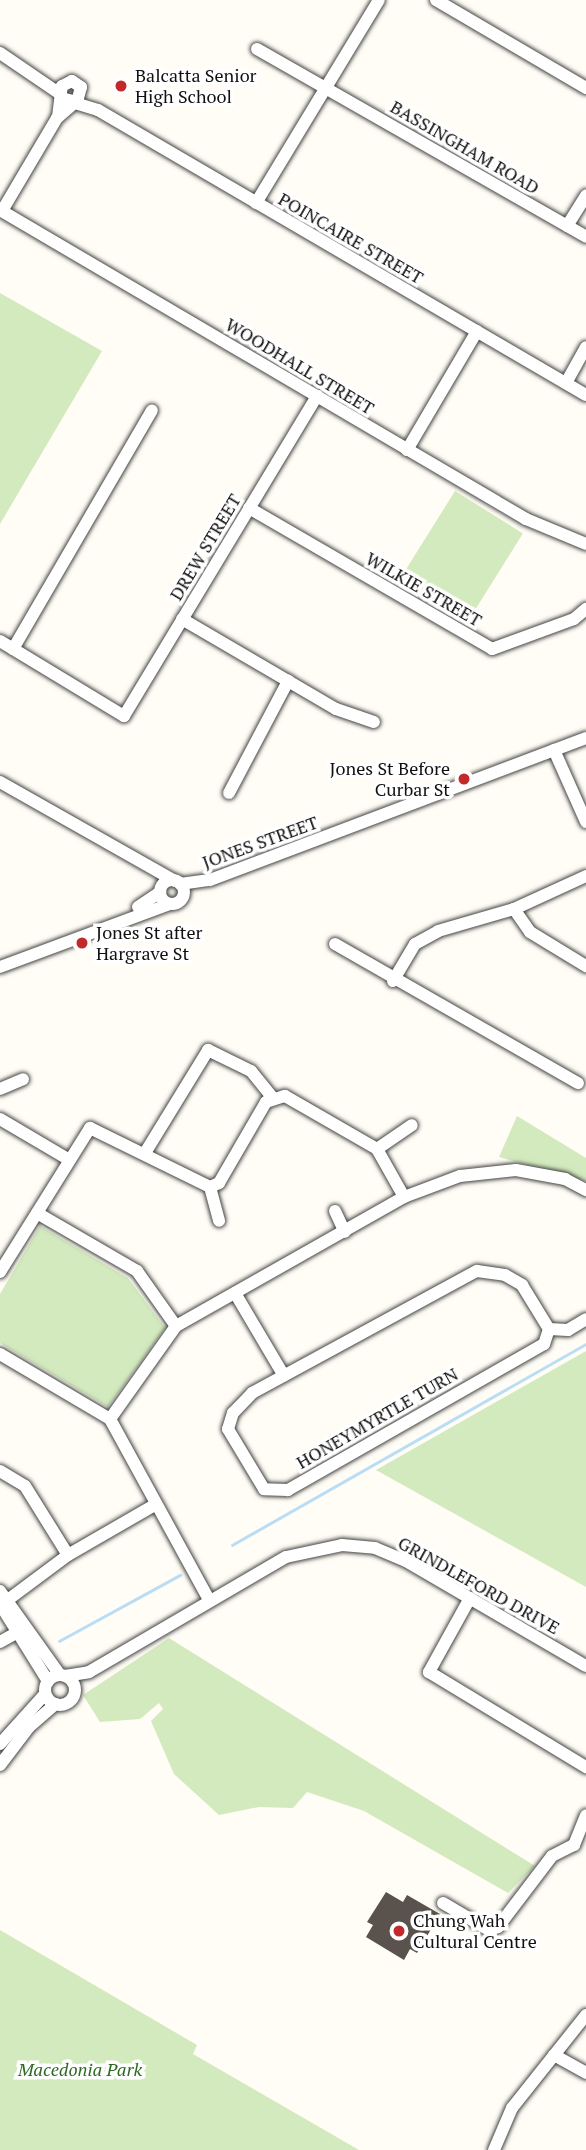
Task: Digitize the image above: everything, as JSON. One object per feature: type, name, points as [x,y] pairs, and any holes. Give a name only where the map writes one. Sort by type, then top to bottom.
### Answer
[{"type":"street","points":[[256,203],[379,0]]},
{"type":"street","points":[[436,0],[586,88]]},
{"type":"street","name":"BASSINGHAM ROAD","points":[[257,49],[586,237]]},
{"type":"street","name":"POINCAIRE STREET","points":[[0,53],[39,75],[71,98],[98,110],[586,395]]},
{"type":"street","name":"POINCAIRE STREET","points":[[39,75],[70,81],[71,98]]},
{"type":"street","points":[[1,210],[71,98]]},
{"type":"street","points":[[567,226],[586,196]]},
{"type":"street","name":"WOODHALL STREET","points":[[1,210],[526,519],[586,544]]},
{"type":"street","points":[[407,450],[477,331]]},
{"type":"street","points":[[566,383],[586,347]]},
{"type":"street","name":"DREW STREET","points":[[13,649],[124,716],[317,396]]},
{"type":"street","points":[[0,641],[13,649],[152,410]]},
{"type":"street","name":"WILKIE STREET","points":[[249,508],[492,649],[574,619],[586,609]]},
{"type":"street","points":[[182,619],[336,709],[374,722]]},
{"type":"street","points":[[229,793],[288,681]]},
{"type":"street","name":"JONES STREET","points":[[560,752],[586,738]]},
{"type":"street","name":"JONES STREET","points":[[0,960],[144,905],[160,890],[180,886],[586,745]]},
{"type":"street","points":[[560,752],[586,822]]},
{"type":"street","points":[[0,782],[180,886]]},
{"type":"street","points":[[152,870],[169,904]]},
{"type":"street","points":[[393,981],[415,944],[438,931],[514,909],[586,876]]},
{"type":"street","name":"JONES STREET","points":[[0,967],[169,904],[180,886]]},
{"type":"street","points":[[514,909],[530,932],[586,966]]},
{"type":"street","points":[[335,944],[393,981],[578,1083]]},
{"type":"street","points":[[145,1153],[208,1050],[251,1071],[272,1097]]},
{"type":"street","points":[[0,1089],[23,1079]]},
{"type":"street","points":[[272,1097],[285,1096],[377,1149],[404,1197]]},
{"type":"street","points":[[210,1187],[219,1183],[272,1097]]},
{"type":"street","points":[[0,1119],[68,1159]]},
{"type":"street","points":[[377,1149],[412,1125]]},
{"type":"street","points":[[0,1272],[68,1159],[90,1128],[210,1187],[219,1221]]},
{"type":"street","points":[[110,1419],[176,1326],[404,1197],[460,1176],[516,1170],[565,1179],[586,1190]]},
{"type":"street","points":[[335,1211],[345,1232]]},
{"type":"street","points":[[37,1213],[137,1271],[176,1326]]},
{"type":"street","name":"HONEYMYRTLE TURN","points":[[477,1271],[505,1275],[522,1285],[549,1329],[544,1343],[288,1490],[264,1489],[228,1429],[233,1413],[252,1393],[284,1376],[477,1271]]},
{"type":"street","points":[[235,1293],[284,1376]]},
{"type":"street","points":[[549,1329],[568,1330],[586,1319]]},
{"type":"street","points":[[0,1354],[110,1419],[153,1506],[209,1600]]},
{"type":"street","points":[[0,1471],[25,1486],[68,1555]]},
{"type":"street","points":[[3,1598],[68,1555],[153,1506]]},
{"type":"street","name":"GRINDLEFORD DRIVE","points":[[0,1765],[29,1727],[55,1704],[69,1702],[89,1672],[286,1557],[342,1545],[375,1548],[405,1560],[586,1666]]},
{"type":"street","points":[[3,1598],[15,1628],[58,1677],[75,1690]]},
{"type":"street","points":[[3,1598],[58,1677]]},
{"type":"street","points":[[470,1598],[429,1672],[586,1767]]},
{"type":"street","points":[[0,1631],[15,1628]]},
{"type":"street","points":[[0,1642],[15,1628]]},
{"type":"street","name":"GRINDLEFORD DRIVE","points":[[58,1677],[89,1672]]},
{"type":"street","points":[[0,1744],[58,1677]]},
{"type":"street","points":[[45,1694],[55,1704]]},
{"type":"street","points":[[443,1903],[489,1930],[498,1927],[552,1856],[574,1845],[586,1815]]},
{"type":"street","points":[[574,1845],[586,1852]]},
{"type":"street","points":[[494,2150],[510,2111],[586,2015]]},
{"type":"street","points":[[555,2054],[586,2073]]},
{"type":"green space","points":[[0,293],[102,351],[0,524]]},
{"type":"green space","points":[[455,491],[523,533],[467,622],[399,580]]},
{"type":"green space","points":[[517,1116],[586,1158],[586,1181],[499,1157]]},
{"type":"green space","points":[[40,1226],[128,1278],[165,1328],[108,1407],[0,1343],[0,1294]]},
{"type":"green space","points":[[586,1351],[586,1587],[376,1470]]},
{"type":"green space","points":[[169,1638],[535,1866],[508,1893],[364,1811],[307,1792],[293,1808],[259,1807],[219,1815],[174,1774],[151,1721],[163,1709],[159,1703],[140,1719],[100,1722],[83,1695]]},
{"type":"green space","name":"Macedonia Park","points":[[0,1930],[197,2045],[193,2054],[359,2150],[0,2150]]},
{"type":"building","name":"Chung Wah Cultural Centre","points":[[386,1892],[403,1902],[407,1895],[440,1914],[417,1953],[410,1949],[404,1960],[366,1937],[373,1925],[367,1922]]},
{"type":"waterway","points":[[232,1545],[586,1344]]},
{"type":"waterway","points":[[59,1641],[180,1575]]},
{"type":"place","name":"Balcatta Senior High School","points":[[121,86]]},
{"type":"place","name":"Jones St Before Curbar St","points":[[464,779]]},
{"type":"place","name":"Jones St after Hargrave St","points":[[82,943]]},
{"type":"place","name":"Chung Wah Cultural Centre","points":[[399,1931]]}]
